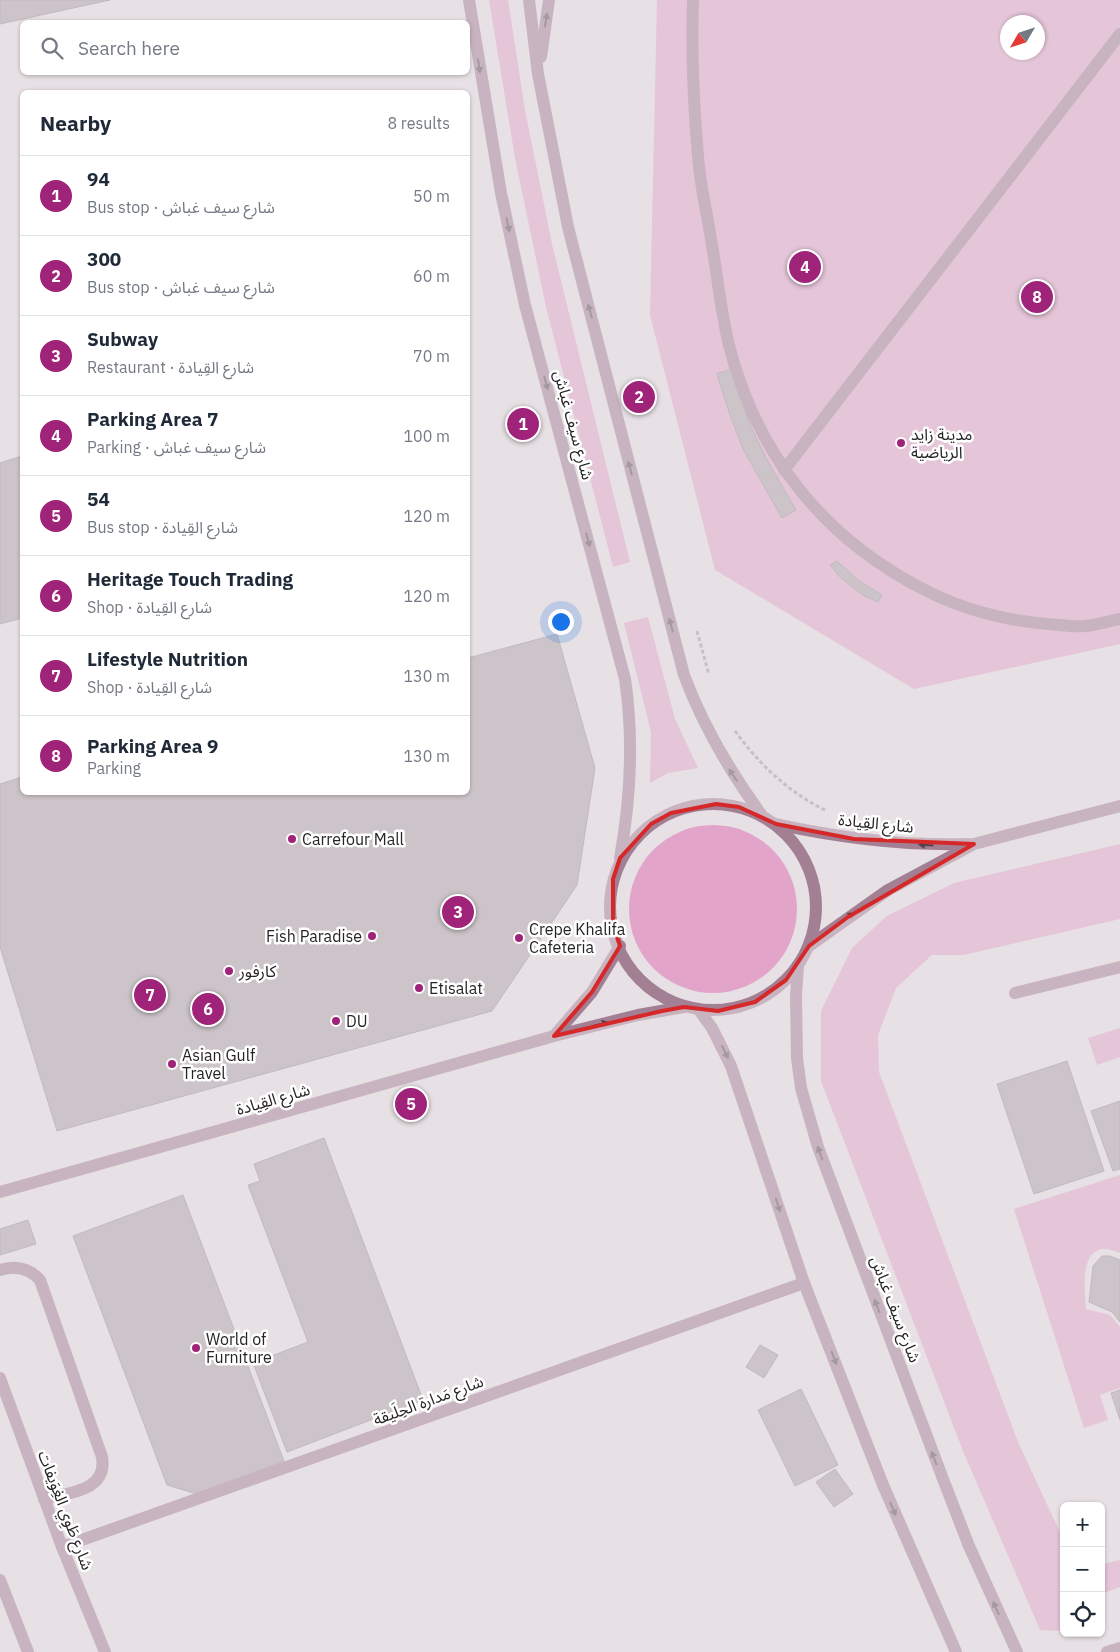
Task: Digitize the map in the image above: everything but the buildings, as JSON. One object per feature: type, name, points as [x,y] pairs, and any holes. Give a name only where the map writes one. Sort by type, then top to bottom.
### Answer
[{"type":"street","name":"شارع سيف غباش","points":[[469,0],[501,193],[525,305],[625,679],[630,714],[631,768],[627,822],[620,858]]},
{"type":"street","points":[[529,0],[538,74],[568,226],[684,675],[700,716],[716,748],[761,814]]},
{"type":"street","points":[[538,74],[549,0]]},
{"type":"street","points":[[693,0],[692,26],[699,168],[729,347],[742,390],[760,431],[784,470],[815,509],[852,544],[893,574],[937,597],[985,614],[1034,624],[1084,627],[1120,619]]},
{"type":"street","points":[[784,470],[1120,34]]},
{"type":"street","points":[[716,804],[739,807],[761,814],[776,824],[795,843],[811,876],[816,893],[815,920],[809,946],[798,966],[772,993],[755,1002],[737,1008],[699,1010],[684,1007],[663,997],[645,983],[630,966],[620,946],[613,925],[611,902],[613,879],[620,858],[634,839],[651,824],[671,812],[693,806],[716,804]]},
{"type":"street","name":"شارع القِيادة","points":[[809,946],[888,890],[974,844],[1120,806]]},
{"type":"street","name":"شارع القِيادة","points":[[776,824],[815,833],[886,842],[974,844]]},
{"type":"street","points":[[554,1036],[592,992],[620,946]]},
{"type":"street","name":"شارع سيف غباش","points":[[798,966],[796,996],[797,1058],[801,1088],[818,1148],[946,1488],[1017,1652]]},
{"type":"street","points":[[1015,993],[1120,967]]},
{"type":"street","name":"شارع القِيادة","points":[[0,1192],[554,1036],[638,1014],[684,1007]]},
{"type":"street","points":[[699,1010],[712,1028],[731,1066],[804,1283],[883,1485],[956,1652]]},
{"type":"street","points":[[0,1270],[20,1268],[35,1275],[40,1280],[102,1457],[102,1470],[95,1483],[88,1488],[44,1499]]},
{"type":"street","name":"شارع مَدارة الحِلَيقة","points":[[62,1547],[804,1283]]},
{"type":"street","name":"شارع طَوِي الغِوَيفات","points":[[0,1378],[62,1547],[105,1652]]},
{"type":"street","points":[[0,1580],[28,1652]]},
{"type":"street","points":[[1107,1652],[1120,1648]]},
{"type":"path","points":[[696,629],[709,676]]},
{"type":"path","points":[[731,724],[750,752],[768,770],[790,789],[833,813]]},
{"type":"highlighted area","points":[[716,804],[739,807],[776,824],[854,839],[974,844],[848,917],[809,946],[786,980],[755,1002],[718,1011],[684,1007],[554,1036],[592,992],[620,946],[613,925],[613,879],[620,858],[651,824],[671,813]]},
{"type":"shaded area","points":[[489,0],[508,0],[525,110],[552,244],[630,562],[613,567],[546,307],[515,158]]},
{"type":"shaded area","name":"مدينة زايد الرياضية","points":[[657,0],[1120,0],[1120,644],[914,689],[715,570],[650,315]]},
{"type":"shaded area","points":[[648,617],[675,719],[698,768],[668,773],[650,783],[651,732],[624,623]]},
{"type":"shaded area","points":[[713,825],[737,829],[752,835],[766,844],[778,856],[787,870],[793,885],[797,909],[793,933],[787,948],[778,962],[766,974],[752,983],[737,989],[713,993],[689,989],[674,983],[660,974],[648,962],[639,948],[633,933],[629,909],[633,885],[639,870],[648,856],[660,844],[674,835],[689,829]]},
{"type":"shaded area","points":[[1120,844],[1120,919],[964,955],[932,955],[896,988],[878,1035],[879,1072],[1018,1442],[1060,1532],[1060,1631],[1040,1630],[963,1451],[821,1081],[821,1011],[852,948],[887,916],[954,883]]},
{"type":"shaded area","points":[[1120,1028],[1120,1057],[1097,1065],[1088,1038]]},
{"type":"shaded area","points":[[1120,1175],[1120,1253],[1107,1249],[1097,1251],[1091,1256],[1087,1265],[1085,1287],[1086,1309],[1110,1315],[1120,1327],[1120,1388],[1100,1395],[1108,1420],[1084,1428],[1014,1209]]},
{"type":"shaded area","points":[[1120,1560],[1120,1587],[1105,1593],[1105,1592],[1105,1563]]},
{"type":"place","name":"Parking Area 7","points":[[805,267]]},
{"type":"place","name":"Parking Area 9","points":[[1037,297]]},
{"type":"place","name":"300","points":[[639,397]]},
{"type":"place","name":"94","points":[[523,424]]},
{"type":"place","name":"مدينة زايد الرياضية","points":[[901,443]]},
{"type":"place","name":"Carrefour Mall","points":[[292,839]]},
{"type":"place","name":"Subway","points":[[458,912]]},
{"type":"place","name":"Fish Paradise","points":[[372,936]]},
{"type":"place","name":"Crepe Khalifa Cafeteria","points":[[519,938]]},
{"type":"place","name":"كارفور","points":[[229,971]]},
{"type":"place","name":"Etisalat","points":[[419,988]]},
{"type":"place","name":"Lifestyle Nutrition","points":[[150,995]]},
{"type":"place","name":"Heritage Touch Trading","points":[[208,1009]]},
{"type":"place","name":"DU","points":[[336,1021]]},
{"type":"place","name":"Asian Gulf Travel","points":[[172,1064]]},
{"type":"place","name":"54","points":[[411,1104]]},
{"type":"place","name":"World of Furniture","points":[[196,1348]]}]
